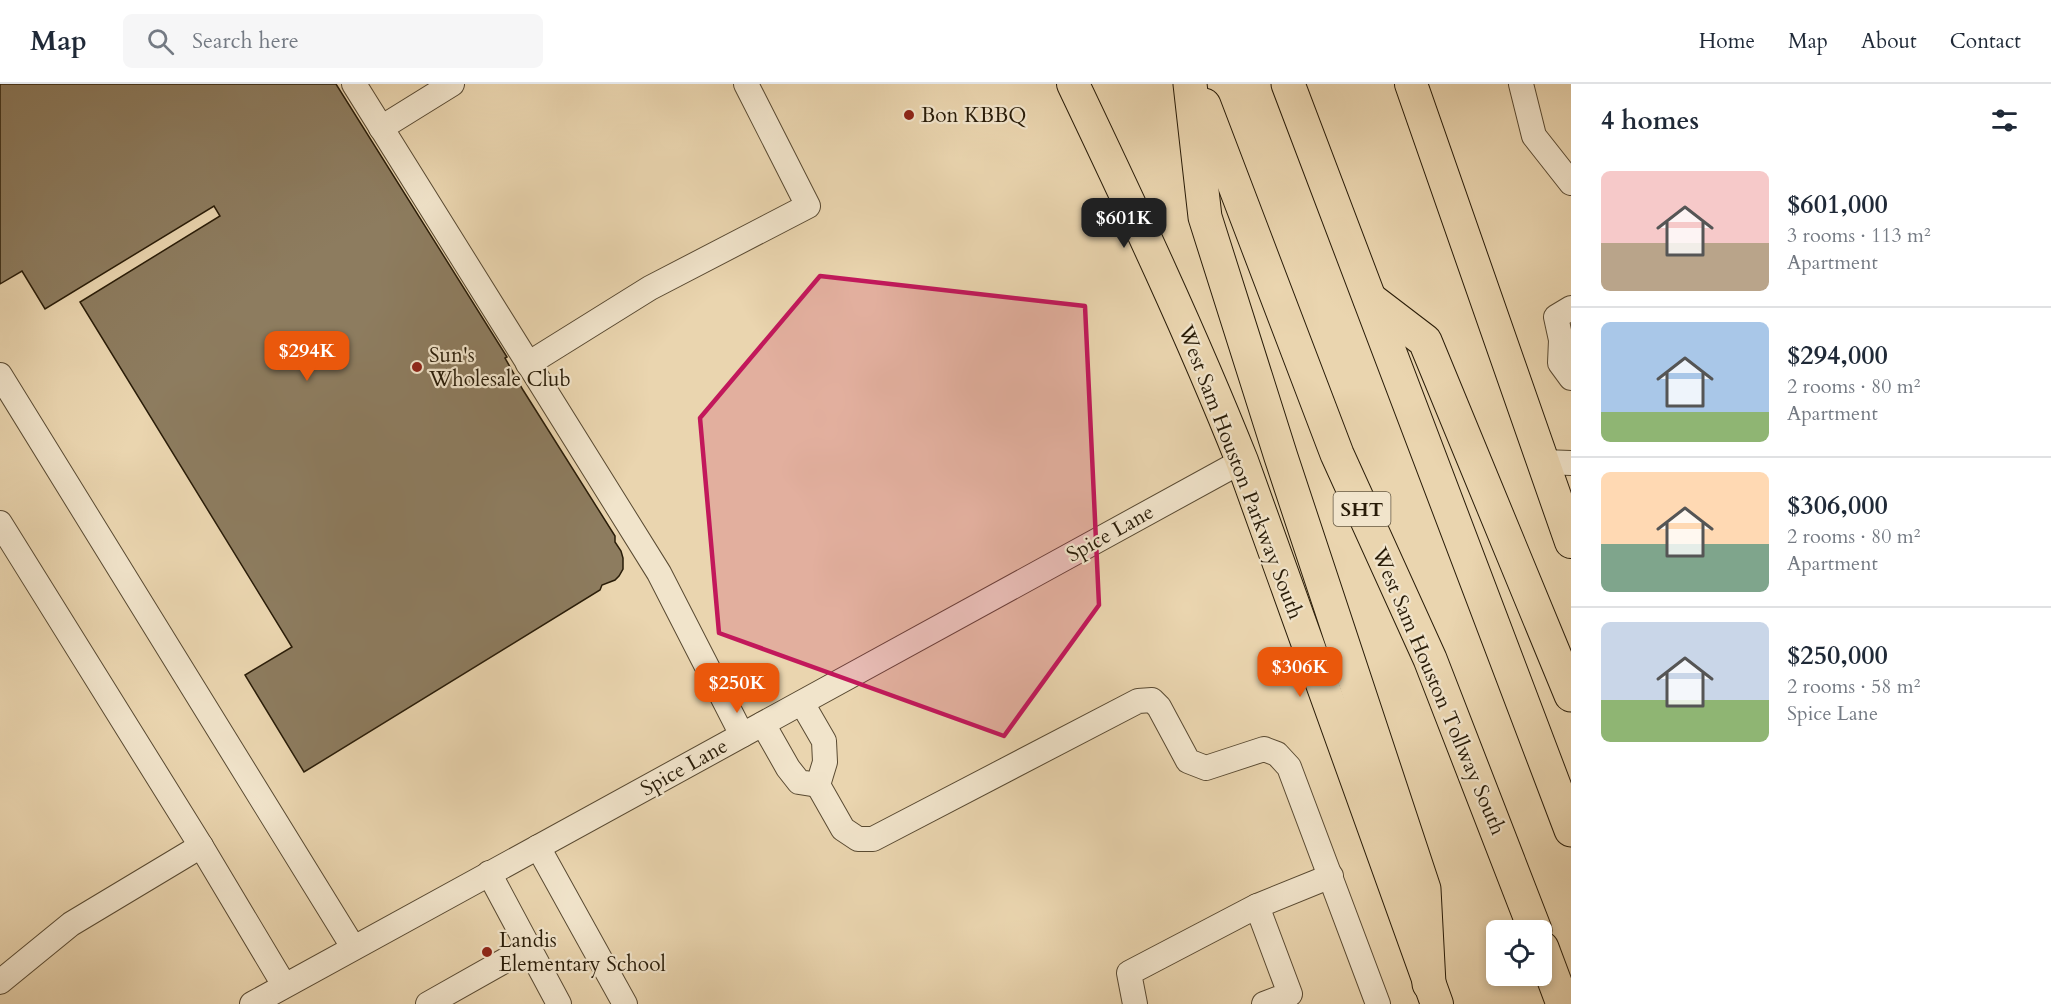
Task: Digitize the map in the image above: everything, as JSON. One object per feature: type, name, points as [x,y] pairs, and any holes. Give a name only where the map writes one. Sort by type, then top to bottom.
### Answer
[{"type":"highway","points":[[1190,84],[1205,217],[1281,457],[1424,889],[1433,994]]},
{"type":"highway","name":"West Sam Houston Tollway South","points":[[1196,84],[1337,454],[1430,659],[1531,920]]},
{"type":"highway","points":[[1288,84],[1571,830]]},
{"type":"highway","points":[[1370,299],[1425,341],[1571,695]]},
{"type":"highway","points":[[1552,975],[1563,1004]]},
{"type":"main road","name":"West Sam Houston Parkway South","points":[[1073,84],[1168,286],[1216,395],[1242,461],[1433,994]]},
{"type":"main road","points":[[1411,84],[1557,462],[1571,542]]},
{"type":"street","points":[[354,84],[659,573],[742,735]]},
{"type":"street","points":[[381,128],[452,84]]},
{"type":"street","points":[[528,364],[650,288],[808,206],[746,84]]},
{"type":"street","points":[[1527,85],[1534,136],[1571,183]]},
{"type":"street","points":[[1571,308],[1556,317],[1560,340],[1560,363],[1571,378]]},
{"type":"street","points":[[0,375],[353,947]]},
{"type":"street","name":"Spice Lane","points":[[252,1004],[1242,461]]},
{"type":"street","points":[[0,523],[201,846],[284,985]]},
{"type":"street","points":[[802,703],[824,741],[825,762],[818,785],[843,829],[858,839],[873,839],[1138,700],[1152,700],[1160,706],[1188,761],[1196,766],[1206,768],[1264,749],[1277,754],[1289,766],[1378,1004]]},
{"type":"street","points":[[763,724],[788,768],[799,782],[818,785]]},
{"type":"street","points":[[0,982],[71,924],[201,846]]},
{"type":"street","points":[[538,847],[626,1004]]},
{"type":"street","points":[[489,873],[559,1004]]},
{"type":"street","points":[[1135,1004],[1130,973],[1257,906],[1331,876]]},
{"type":"street","points":[[1257,906],[1290,994],[1264,1004]]},
{"type":"street","points":[[428,1004],[529,947]]},
{"type":"highlighted area","points":[[820,276],[1085,306],[1099,605],[1004,736],[719,633],[700,418]]},
{"type":"building","points":[[0,84],[336,84],[507,357],[505,358],[523,390],[615,536],[615,542],[623,558],[623,569],[619,576],[602,585],[600,590],[304,772],[245,675],[292,647],[80,302],[220,216],[214,206],[45,309],[22,271],[0,284]]},
{"type":"place","name":"Bon KBBQ","points":[[909,115]]},
{"type":"place","name":"Sun's Wholesale Club","points":[[417,367]]},
{"type":"place","name":"Landis Elementary School","points":[[487,952]]}]
